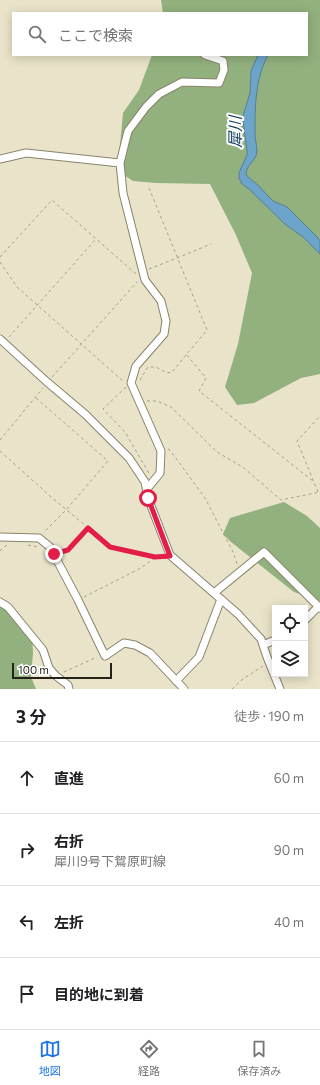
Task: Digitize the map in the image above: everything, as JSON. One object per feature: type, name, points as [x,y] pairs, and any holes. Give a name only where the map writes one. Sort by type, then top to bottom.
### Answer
[{"type":"street","points":[[146,489],[160,473],[161,451],[131,382],[136,366],[164,334],[166,321],[161,301],[139,272],[123,193],[120,163],[128,130],[146,107],[159,94],[182,82],[218,83],[224,70],[223,62],[208,56]]},
{"type":"street","points":[[0,159],[26,153],[120,163]]},
{"type":"street","points":[[2,341],[85,414],[129,458],[146,482],[148,498],[170,556],[221,599],[261,639],[280,689]]},
{"type":"street","points":[[0,537],[39,538],[50,547],[105,656],[124,643],[135,645],[150,653],[184,689]]},
{"type":"street","points":[[214,593],[264,552],[319,608],[308,617]]},
{"type":"street","points":[[176,681],[199,658],[221,599]]},
{"type":"street","points":[[0,602],[8,607],[44,650],[49,668],[56,676],[68,685],[69,689]]},
{"type":"street","points":[[263,645],[273,641]]},
{"type":"path","points":[[140,380],[148,367],[156,367],[165,372],[171,373],[207,330],[149,188]]},
{"type":"path","points":[[0,257],[52,200],[96,238],[139,272],[178,258],[210,244]]},
{"type":"path","points":[[2,341],[96,238]]},
{"type":"path","points":[[0,262],[17,287],[125,382],[131,382]]},
{"type":"path","points":[[0,440],[47,382],[141,278],[145,280]]},
{"type":"path","points":[[186,354],[206,378],[200,391],[313,481]]},
{"type":"path","points":[[131,382],[103,409],[125,432],[151,476]]},
{"type":"path","points":[[35,397],[108,461],[66,510],[39,538]]},
{"type":"path","points":[[138,401],[157,401],[171,407],[217,452],[244,468],[281,500],[319,492],[297,441],[320,416]]},
{"type":"path","points":[[160,448],[170,450],[205,498],[233,552],[240,571]]},
{"type":"path","points":[[0,451],[110,547],[155,557],[170,556]]},
{"type":"path","points":[[54,554],[68,550],[88,528]]},
{"type":"path","points":[[0,551],[11,543]]},
{"type":"path","points":[[25,545],[38,546]]},
{"type":"path","points":[[78,600],[139,569],[155,557]]},
{"type":"path","points":[[56,676],[104,654]]},
{"type":"path","points":[[232,689],[243,679],[269,663]]},
{"type":"green space","points":[[161,0],[320,0],[320,374],[301,378],[254,403],[237,405],[225,387],[238,344],[252,273],[236,235],[210,184],[133,181],[116,170],[123,113],[139,90],[152,56],[308,56],[308,12],[163,12]]},
{"type":"green space","points":[[284,502],[307,516],[320,528],[320,601],[294,592],[223,534],[230,518]]},
{"type":"green space","points":[[0,598],[32,630],[33,653],[31,677],[36,689],[0,689]]},
{"type":"water","points":[[258,56],[268,56],[258,83],[255,114],[257,152],[255,158],[246,171],[246,174],[273,201],[287,207],[317,237],[320,241],[320,254],[303,237],[286,225],[242,184],[239,178],[239,173],[247,155],[243,116],[250,93],[251,71]]},
{"type":"route","points":[[54,554],[68,550],[88,528],[110,547],[155,557],[170,556],[148,498]]},
{"type":"water label","name":"犀川","points":[[234,132]]}]
